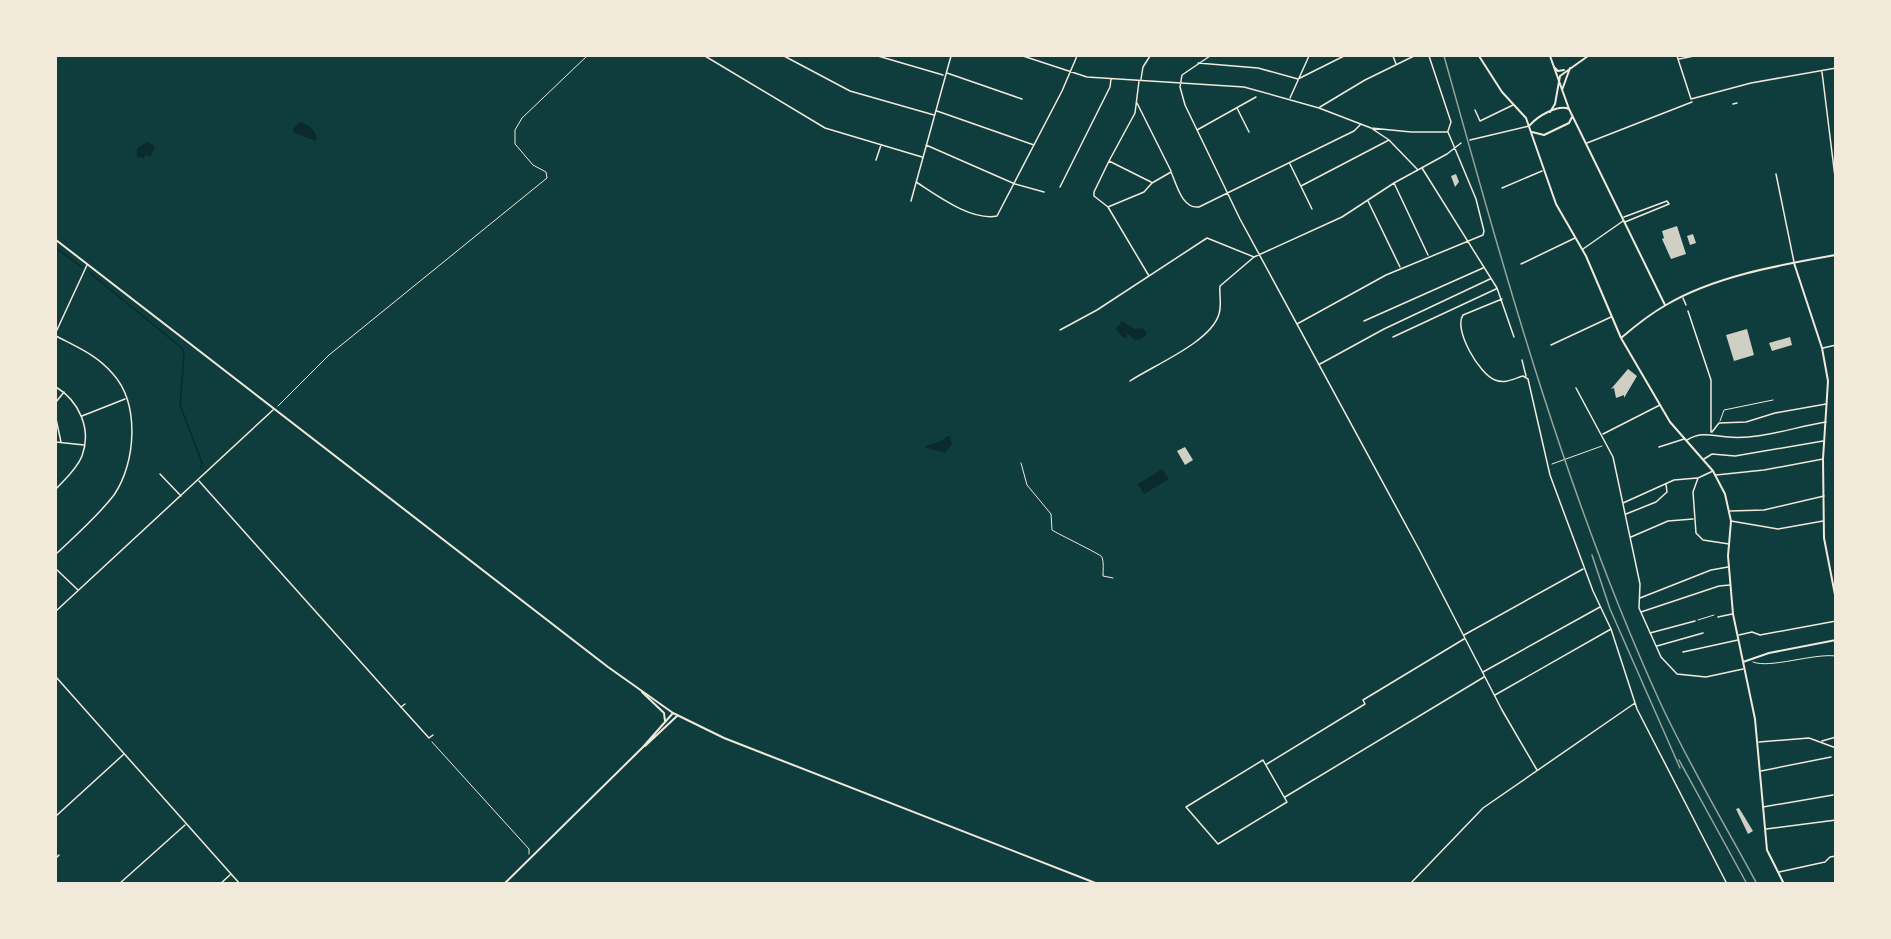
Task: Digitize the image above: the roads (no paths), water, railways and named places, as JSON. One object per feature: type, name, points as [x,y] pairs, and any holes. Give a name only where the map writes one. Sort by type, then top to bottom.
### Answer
[{"type":"street","points":[[705,56],[825,128],[922,156]]},
{"type":"street","points":[[784,56],[850,91],[934,115]]},
{"type":"street","points":[[878,56],[944,75]]},
{"type":"street","points":[[911,201],[951,56]]},
{"type":"street","points":[[1023,56],[1070,73],[1244,87],[1290,98],[1371,128],[1389,140],[1417,169]]},
{"type":"street","points":[[916,182],[970,212],[985,217],[998,216],[1077,56]]},
{"type":"street","points":[[1149,276],[1107,207],[1094,196],[1094,192],[1135,113],[1143,67],[1150,56]]},
{"type":"street","points":[[1210,56],[1184,72],[1180,83],[1185,105],[1227,193],[1494,696],[1537,770]]},
{"type":"street","points":[[1290,98],[1309,56]]},
{"type":"street","points":[[1197,63],[1258,68],[1298,79],[1344,56]]},
{"type":"street","points":[[1394,56],[1397,65]]},
{"type":"street","points":[[1319,108],[1365,80],[1414,56]]},
{"type":"street","points":[[1297,324],[1400,268],[1480,237],[1484,231],[1476,199],[1448,132],[1451,122],[1429,56]]},
{"type":"street","points":[[1479,56],[1490,75],[1524,115],[1530,126],[1542,171],[1556,204],[1583,250],[1621,338],[1670,422],[1716,475],[1730,511],[1733,614],[1758,742],[1767,850],[1784,884]]},
{"type":"street","points":[[1550,56],[1569,110],[1665,305]]},
{"type":"street","points":[[1550,112],[1555,104],[1558,83],[1566,70],[1588,56]]},
{"type":"street","points":[[1677,56],[1691,99],[1751,83],[1836,68]]},
{"type":"street","points":[[1678,59],[1694,56]]},
{"type":"street","points":[[1562,90],[1564,79],[1572,66]]},
{"type":"street","points":[[1554,67],[1558,71],[1566,70]]},
{"type":"street","points":[[1822,70],[1836,184]]},
{"type":"street","points":[[946,72],[1022,99]]},
{"type":"street","points":[[1060,187],[1110,87],[1111,78]]},
{"type":"street","points":[[1197,130],[1256,97]]},
{"type":"street","points":[[1137,102],[1185,204],[1191,207],[1199,207],[1290,163],[1354,131],[1360,124]]},
{"type":"street","points":[[1586,143],[1692,102]]},
{"type":"street","points":[[1733,104],[1737,103]]},
{"type":"street","points":[[1475,110],[1480,121],[1514,105]]},
{"type":"street","points":[[1470,140],[1530,126],[1550,112],[1563,107],[1569,110]]},
{"type":"street","points":[[1237,108],[1249,132]]},
{"type":"street","points":[[936,111],[1035,145]]},
{"type":"street","points":[[1532,132],[1544,135],[1569,123],[1572,116]]},
{"type":"street","points":[[1371,128],[1411,132],[1448,132]]},
{"type":"street","points":[[1301,186],[1389,140]]},
{"type":"street","points":[[1130,381],[1185,349],[1212,327],[1220,312],[1220,286],[1254,257],[1342,217],[1417,169],[1447,154],[1461,143]]},
{"type":"street","points":[[876,160],[881,144]]},
{"type":"street","points":[[925,145],[1015,184],[1044,192]]},
{"type":"street","points":[[1109,161],[1152,183]]},
{"type":"street","points":[[1290,163],[1312,209]]},
{"type":"street","points":[[1422,167],[1497,288],[1514,337]]},
{"type":"street","points":[[1502,188],[1542,171]]},
{"type":"street","points":[[1107,207],[1144,192],[1152,183],[1171,172]]},
{"type":"street","points":[[1776,174],[1794,262],[1822,348],[1828,381],[1823,459],[1824,540],[1836,600]]},
{"type":"street","points":[[1394,183],[1428,256]]},
{"type":"street","points":[[1368,200],[1400,268]]},
{"type":"street","points":[[1583,250],[1623,220],[1669,203],[1668,206],[1623,220]]},
{"type":"street","points":[[1060,330],[1207,238],[1254,257]]},
{"type":"street","points":[[1521,264],[1575,238]]},
{"type":"street","points":[[56,240],[642,692],[677,716],[724,738],[1098,884]]},
{"type":"street","points":[[1621,338],[1665,305],[1683,297],[1762,270],[1836,255]]},
{"type":"street","points":[[56,332],[87,264]]},
{"type":"street","points":[[1364,321],[1483,267]]},
{"type":"street","points":[[1319,364],[1384,329],[1490,279]]},
{"type":"street","points":[[1393,338],[1497,288]]},
{"type":"street","points":[[1683,297],[1686,305]]},
{"type":"street","points":[[1502,299],[1463,315],[1460,326],[1462,335],[1479,366],[1494,380],[1505,382],[1528,378]]},
{"type":"street","points":[[1688,311],[1710,376],[1711,432]]},
{"type":"street","points":[[1551,345],[1611,317]]},
{"type":"street","points":[[56,336],[92,354],[115,375],[125,399],[132,433],[126,471],[115,492],[100,511],[56,554]]},
{"type":"street","points":[[1822,348],[1836,345]]},
{"type":"street","points":[[1522,360],[1550,475],[1600,607],[1611,629],[1635,703],[1727,884]]},
{"type":"street","points":[[56,387],[75,404],[81,417],[85,445],[82,457],[56,489]]},
{"type":"street","points":[[1576,388],[1613,457],[1640,584],[1641,612],[1656,646],[1675,673],[1706,677],[1744,669]]},
{"type":"street","points":[[56,402],[64,392]]},
{"type":"street","points":[[81,417],[125,399]]},
{"type":"street","points":[[1659,447],[1711,432],[1719,423],[1746,422],[1827,403]]},
{"type":"street","points":[[1602,434],[1660,405]]},
{"type":"street","points":[[56,611],[182,497],[274,409]]},
{"type":"street","points":[[56,419],[61,442]]},
{"type":"street","points":[[1711,432],[1727,437],[1753,437],[1826,422]]},
{"type":"street","points":[[1704,460],[1712,454],[1735,456],[1825,441]]},
{"type":"street","points":[[56,442],[85,445]]},
{"type":"street","points":[[1716,475],[1764,470],[1823,459]]},
{"type":"street","points":[[1623,503],[1666,483],[1698,478],[1713,471]]},
{"type":"street","points":[[160,474],[182,497]]},
{"type":"street","points":[[1698,478],[1693,492],[1696,532],[1699,537],[1730,545]]},
{"type":"street","points":[[199,481],[429,738],[433,735]]},
{"type":"street","points":[[1626,514],[1656,502],[1667,492],[1666,483]]},
{"type":"street","points":[[1730,511],[1764,510],[1824,496]]},
{"type":"street","points":[[1631,537],[1668,521],[1694,519]]},
{"type":"street","points":[[1731,521],[1778,529],[1824,521]]},
{"type":"street","points":[[1639,598],[1711,570],[1730,566]]},
{"type":"street","points":[[1266,765],[1365,704],[1363,700],[1464,637],[1585,568]]},
{"type":"street","points":[[56,569],[78,591]]},
{"type":"street","points":[[1641,612],[1731,584]]},
{"type":"street","points":[[1482,672],[1600,607]]},
{"type":"street","points":[[1719,616],[1733,614]]},
{"type":"street","points":[[1650,634],[1695,621]]},
{"type":"street","points":[[1738,635],[1752,632],[1760,635],[1836,621]]},
{"type":"street","points":[[1494,696],[1611,629]]},
{"type":"street","points":[[1656,646],[1703,633]]},
{"type":"street","points":[[1683,652],[1738,640]]},
{"type":"street","points":[[1743,662],[1769,652],[1836,640]]},
{"type":"street","points":[[1285,797],[1484,676]]},
{"type":"street","points":[[56,677],[240,884]]},
{"type":"street","points":[[642,692],[664,713],[665,723]]},
{"type":"street","points":[[1410,884],[1483,808],[1635,703]]},
{"type":"street","points":[[401,707],[405,704]]},
{"type":"street","points":[[643,747],[673,713]]},
{"type":"street","points":[[504,884],[677,716]]},
{"type":"street","points":[[414,721],[418,718]]},
{"type":"street","points":[[1821,741],[1836,737]]},
{"type":"street","points":[[1758,742],[1800,738],[1821,741],[1836,748]]},
{"type":"street","points":[[56,816],[124,754]]},
{"type":"street","points":[[1760,771],[1831,757]]},
{"type":"street","points":[[1263,760],[1285,797],[1287,802],[1218,844],[1186,807],[1263,760]]},
{"type":"street","points":[[1763,807],[1833,795]]},
{"type":"street","points":[[1766,829],[1836,820]]},
{"type":"street","points":[[118,884],[186,824]]},
{"type":"street","points":[[1778,872],[1825,862],[1830,857],[1836,856]]},
{"type":"street","points":[[220,884],[231,874]]},
{"type":"lane","points":[[1719,423],[1724,410],[1773,400]]},
{"type":"water","points":[[299,122],[312,128],[316,141],[294,133],[293,129]]},
{"type":"water","points":[[147,142],[155,146],[151,156],[147,156],[146,153],[144,158],[137,157],[137,149]]},
{"type":"water","points":[[1122,321],[1135,329],[1143,328],[1147,334],[1135,340],[1127,333],[1127,338],[1122,337],[1116,329]]},
{"type":"water","points":[[950,436],[952,444],[945,453],[924,447],[943,440]]},
{"type":"water","points":[[1162,469],[1169,479],[1144,494],[1138,484]]},
{"type":"waterway","points":[[56,248],[82,267]]},
{"type":"waterway","points":[[90,273],[182,348],[184,356],[180,405],[202,463],[201,468]]},
{"type":"railway","points":[[1444,56],[1514,301],[1594,543],[1659,700],[1694,770],[1757,884]]},
{"type":"railway","points":[[1592,555],[1610,609],[1680,768]]},
{"type":"railway","points":[[1679,760],[1747,884]]}]
